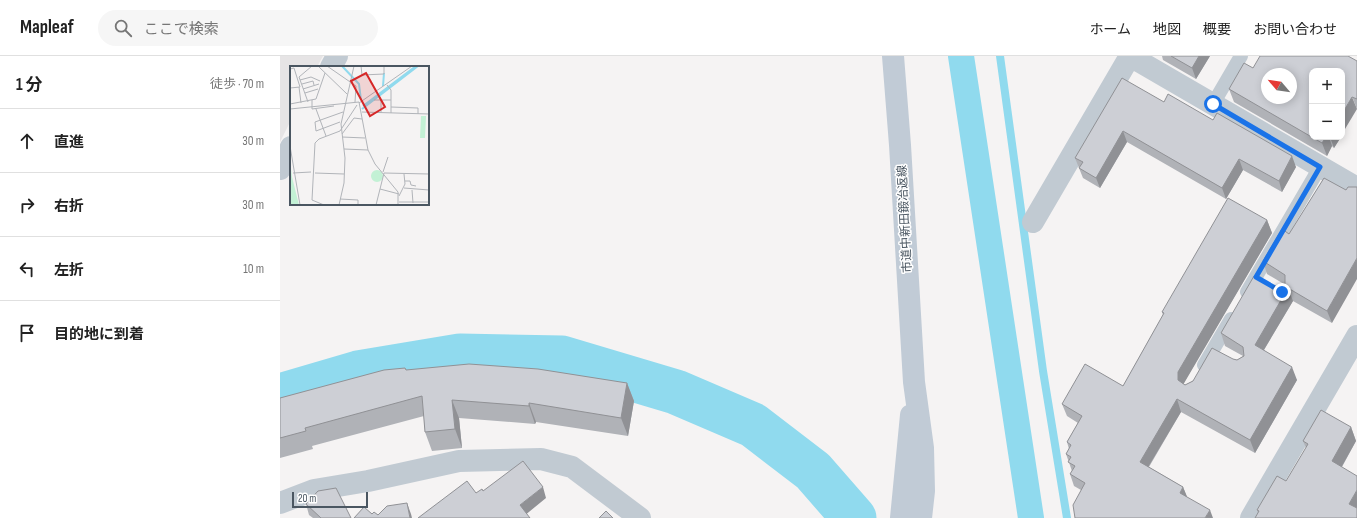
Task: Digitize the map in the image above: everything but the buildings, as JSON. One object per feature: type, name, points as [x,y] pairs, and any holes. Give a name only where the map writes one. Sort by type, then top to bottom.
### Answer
[{"type":"street","points":[[331,66],[336,56]]},
{"type":"street","name":"市道中新田鍛冶返線","points":[[893,56],[900,145],[914,382],[923,448],[924,491],[921,518]]},
{"type":"street","points":[[1033,222],[1130,56],[1357,188]]},
{"type":"street","points":[[280,169],[290,149]]},
{"type":"street","points":[[1251,518],[1357,336]]},
{"type":"street","name":"市道中新田鍛冶返線","points":[[901,518],[914,382]]},
{"type":"street","points":[[280,503],[314,490],[368,481],[459,461],[541,459],[572,467],[640,518]]},
{"type":"lane","points":[[1213,104],[1241,56]]},
{"type":"lane","points":[[1197,376],[1320,167]]},
{"type":"lane","points":[[1256,277],[1269,285]]},
{"type":"lane","points":[[1213,349],[1227,356]]},
{"type":"shaded area","points":[[280,56],[323,56],[318,66],[290,66],[290,122],[280,142]]},
{"type":"waterway","points":[[961,56],[1031,518]]},
{"type":"waterway","points":[[1000,56],[1043,371],[1067,518]]},
{"type":"waterway","points":[[280,396],[358,373],[460,356],[562,358],[676,392],[753,425],[813,471],[854,518]]},
{"type":"route","points":[[1213,104],[1320,167],[1256,277],[1282,292]]}]
